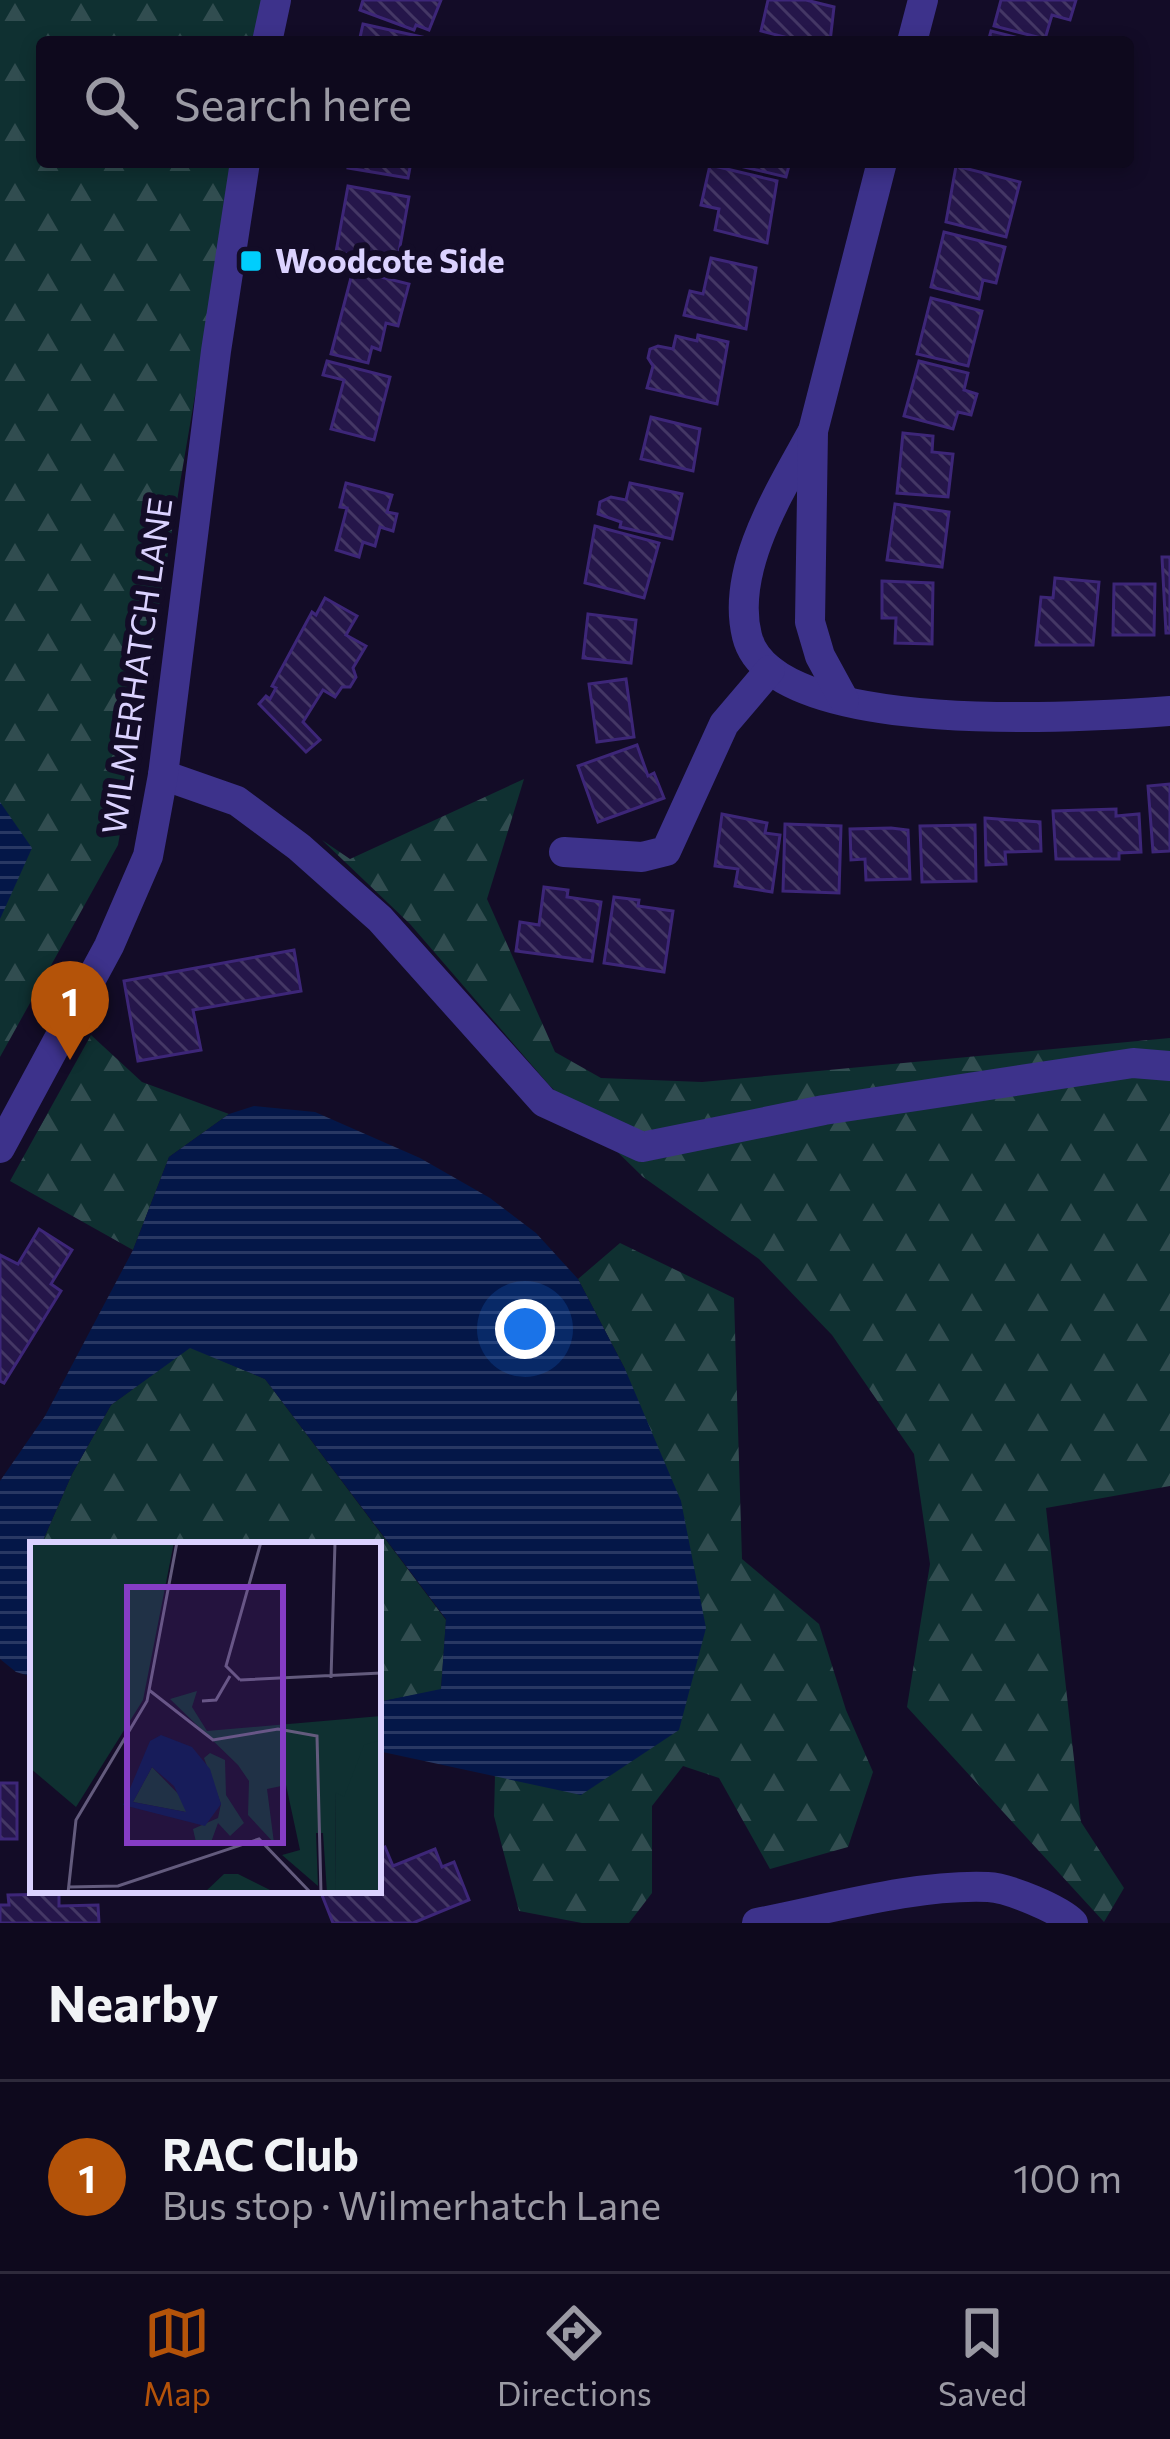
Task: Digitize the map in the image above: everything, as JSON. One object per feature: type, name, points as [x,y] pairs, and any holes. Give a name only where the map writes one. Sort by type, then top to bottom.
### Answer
[{"type":"street","points":[[268,36],[276,0]]},
{"type":"street","points":[[914,36],[923,0]]},
{"type":"street","name":"WILMERHATCH LANE","points":[[0,1148],[109,946],[148,856],[164,775],[243,168]]},
{"type":"street","points":[[844,700],[820,656],[810,622],[813,431],[880,168]]},
{"type":"street","points":[[813,431],[763,524],[745,595],[747,639],[770,670],[806,688],[874,710],[979,717],[1170,711]]},
{"type":"street","points":[[564,852],[642,857],[666,851],[724,724],[770,670]]},
{"type":"street","points":[[164,775],[238,801],[299,847],[380,919],[544,1102],[642,1147],[824,1110],[1132,1063],[1170,1066]]},
{"type":"street","points":[[757,1923],[898,1895],[992,1887],[1068,1918]]},
{"type":"green space","points":[[0,0],[271,0],[262,36],[36,36],[36,168],[234,168],[118,845],[0,1057]]},
{"type":"green space","points":[[524,779],[487,899],[555,1052],[601,1078],[702,1082],[1170,1038],[1170,1486],[1046,1508],[1081,1822],[1124,1888],[1104,1922],[907,1707],[930,1564],[914,1454],[832,1335],[759,1259],[643,1177],[549,1085],[410,924],[322,840],[350,859]]},
{"type":"green space","points":[[91,1035],[142,1082],[229,1114],[169,1157],[133,1250],[10,1181]]},
{"type":"green space","points":[[620,1243],[734,1298],[742,1559],[819,1624],[846,1710],[873,1772],[848,1847],[770,1869],[719,1778],[683,1766],[652,1806],[652,1893],[629,1923],[582,1923],[519,1911],[494,1816],[495,1775],[581,1794],[625,1369],[578,1279]]},
{"type":"green space","points":[[190,1347],[265,1379],[446,1620],[441,1690],[381,1701],[381,1542],[42,1542],[72,1474],[111,1405]]},
{"type":"water","points":[[0,802],[32,848],[0,919]]},
{"type":"water","points":[[254,1106],[315,1112],[420,1158],[490,1198],[536,1233],[578,1279],[625,1369],[681,1501],[706,1628],[679,1730],[581,1795],[381,1752],[381,1701],[441,1689],[446,1619],[265,1379],[190,1348],[111,1405],[72,1474],[42,1542],[30,1542],[30,1676],[0,1659],[0,1481],[45,1416],[133,1250],[169,1157],[229,1114]]},
{"type":"building","points":[[363,0],[441,0],[429,30],[416,25],[414,30],[360,10]]},
{"type":"building","points":[[768,0],[806,0],[834,7],[831,36],[761,31]]},
{"type":"building","points":[[1001,0],[1076,0],[1070,20],[1052,15],[1046,36],[994,26]]},
{"type":"building","points":[[363,24],[417,36],[360,36]]},
{"type":"building","points":[[348,168],[410,168],[408,178]]},
{"type":"building","points":[[709,168],[777,181],[767,243],[715,230],[719,209],[701,205]]},
{"type":"building","points":[[748,168],[788,168],[786,177]]},
{"type":"building","points":[[956,168],[1020,182],[1006,237],[946,222]]},
{"type":"building","points":[[348,186],[409,197],[397,263],[336,252]]},
{"type":"building","points":[[944,232],[1005,247],[996,283],[983,280],[979,299],[931,287]]},
{"type":"building","points":[[711,258],[756,268],[746,329],[684,315],[690,291],[703,294]]},
{"type":"building","points":[[353,270],[409,284],[398,326],[386,323],[380,350],[372,347],[368,363],[331,354]]},
{"type":"building","points":[[931,298],[982,311],[968,366],[917,354]]},
{"type":"building","points":[[698,335],[728,342],[717,404],[647,388],[653,366],[650,349],[673,349],[676,336],[697,341]]},
{"type":"building","points":[[327,361],[390,377],[374,440],[331,429],[344,380],[323,375]]},
{"type":"building","points":[[919,361],[968,373],[964,390],[977,394],[971,415],[958,412],[953,429],[904,416]]},
{"type":"building","points":[[651,417],[700,429],[693,471],[641,459]]},
{"type":"building","points":[[903,433],[933,436],[932,452],[953,454],[948,497],[897,493]]},
{"type":"building","points":[[346,483],[392,495],[387,512],[397,514],[393,531],[380,527],[375,546],[363,542],[359,557],[336,550],[347,508],[340,507]]},
{"type":"building","points":[[630,483],[682,494],[672,539],[620,527],[621,522],[598,514],[600,502],[611,497],[626,500]]},
{"type":"building","points":[[895,504],[949,512],[942,567],[887,560]]},
{"type":"building","points":[[595,526],[659,543],[644,598],[585,583]]},
{"type":"building","points":[[1162,557],[1170,557],[1170,633],[1166,633]]},
{"type":"building","points":[[1055,578],[1099,582],[1093,645],[1036,645],[1041,597],[1053,598]]},
{"type":"building","points":[[882,581],[933,583],[932,644],[895,643],[896,618],[882,618]]},
{"type":"building","points":[[1114,584],[1155,584],[1154,635],[1113,635]]},
{"type":"building","points":[[325,598],[357,616],[346,635],[366,646],[353,668],[356,677],[350,687],[342,687],[335,697],[323,690],[303,722],[320,740],[306,752],[259,704],[266,696],[270,699],[276,688],[272,686],[312,612],[316,615]]},
{"type":"building","points":[[588,614],[636,620],[631,663],[583,658]]},
{"type":"building","points":[[626,679],[634,737],[597,742],[589,684]]},
{"type":"building","points":[[637,745],[648,776],[654,773],[664,798],[598,822],[578,766]]},
{"type":"building","points":[[1170,784],[1170,851],[1153,852],[1148,786]]},
{"type":"building","points":[[1116,809],[1116,816],[1139,814],[1141,852],[1119,853],[1119,859],[1056,859],[1053,811]]},
{"type":"building","points":[[722,814],[767,823],[765,833],[780,835],[772,892],[735,886],[738,869],[715,866]]},
{"type":"building","points":[[985,818],[1040,822],[1041,851],[1005,852],[1006,864],[986,865]]},
{"type":"building","points":[[785,824],[841,826],[839,893],[783,891]]},
{"type":"building","points":[[975,825],[976,881],[922,882],[920,826]]},
{"type":"building","points":[[850,829],[908,830],[910,879],[866,880],[865,859],[851,860]]},
{"type":"building","points":[[544,887],[568,890],[567,897],[601,902],[592,961],[516,951],[520,922],[539,925]]},
{"type":"building","points":[[614,897],[673,911],[664,972],[604,963]]},
{"type":"building","points":[[294,950],[301,991],[193,1010],[201,1050],[138,1061],[124,981]]},
{"type":"building","points":[[39,1229],[72,1250],[51,1284],[61,1291],[4,1383],[0,1381],[0,1255],[18,1264]]},
{"type":"building","points":[[0,1783],[17,1783],[17,1839],[0,1839]]},
{"type":"building","points":[[385,1847],[393,1866],[435,1849],[442,1867],[454,1862],[469,1900],[413,1923],[333,1923],[321,1893],[381,1893],[381,1849]]},
{"type":"building","points":[[59,1894],[59,1906],[98,1905],[99,1923],[0,1923],[0,1905],[9,1905],[8,1895]]},
{"type":"place","name":"Woodcote Side","points":[[251,261]]},
{"type":"place","name":"RAC Club","points":[[70,1060]]}]
